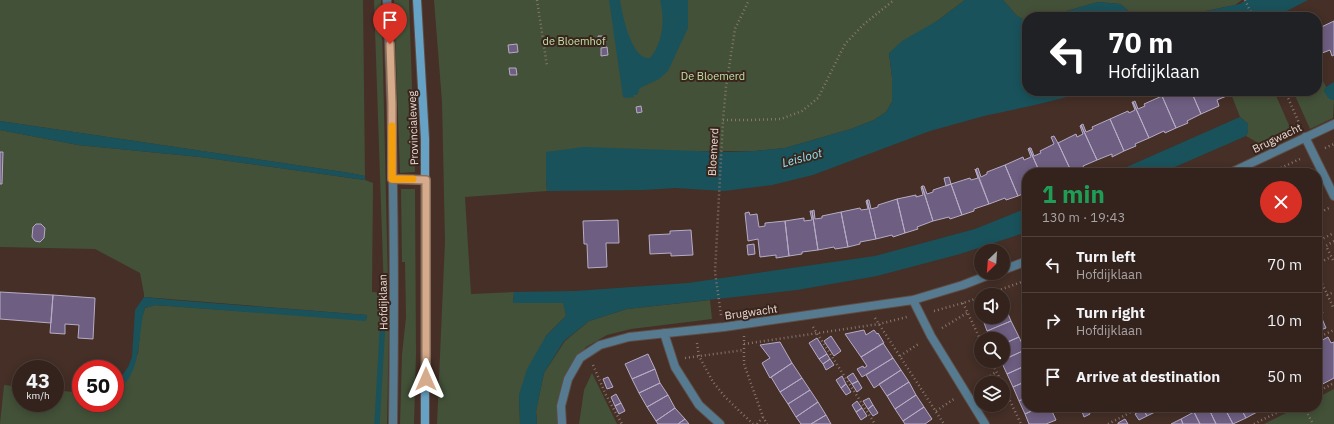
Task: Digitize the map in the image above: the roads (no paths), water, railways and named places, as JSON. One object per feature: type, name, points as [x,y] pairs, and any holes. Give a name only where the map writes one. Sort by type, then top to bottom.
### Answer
[{"type":"main road","name":"Provincialeweg","points":[[417,0],[426,180],[425,424]]},
{"type":"street","name":"Hofdijklaan","points":[[388,0],[392,104],[394,332],[393,424]]},
{"type":"street","name":"Brugwacht","points":[[1240,168],[1334,124]]},
{"type":"street","points":[[1305,137],[1320,168]]},
{"type":"street","points":[[1322,171],[1334,196]]},
{"type":"street","points":[[392,179],[426,180]]},
{"type":"street","points":[[1010,267],[1022,263]]},
{"type":"street","name":"Brugwacht","points":[[562,424],[561,406],[568,379],[580,358],[600,345],[622,339],[744,324],[913,300],[974,280]]},
{"type":"street","points":[[913,300],[931,336],[985,424]]},
{"type":"street","points":[[664,333],[675,366],[699,406],[720,424]]},
{"type":"water","points":[[609,0],[620,0],[628,32],[635,48],[644,57],[650,58],[658,45],[662,30],[662,7],[660,0],[688,0],[688,28],[668,71],[659,79],[640,88],[637,95],[633,95],[634,97],[623,97]]},
{"type":"water","name":"Leisloot","points":[[965,0],[1003,0],[1017,16],[1022,18],[1022,96],[1070,96],[984,116],[930,131],[813,175],[772,185],[724,191],[675,188],[644,190],[547,191],[546,152],[584,147],[727,152],[755,151],[785,148],[851,129],[874,120],[886,112],[892,102],[892,77],[889,53],[902,41],[937,21]]},
{"type":"water","points":[[1246,0],[1308,0],[1285,12],[1201,12],[1240,4]]},
{"type":"water","points":[[1098,2],[1120,4],[1130,12],[1063,12]]},
{"type":"water","points":[[1334,82],[1333,100],[1328,98],[1324,91],[1326,87]]},
{"type":"water","points":[[1240,117],[1248,124],[1246,136],[1172,168],[1124,168]]},
{"type":"water","points":[[0,121],[350,173],[365,176],[365,180],[200,157],[78,145],[0,130]]},
{"type":"water","points":[[1022,210],[1022,234],[990,244],[974,244],[974,249],[877,276],[797,290],[627,309],[589,321],[564,341],[544,373],[536,411],[537,424],[520,424],[519,395],[527,369],[546,336],[566,316],[563,303],[513,303],[514,292],[576,291],[688,283],[875,256],[975,229]]},
{"type":"water","points":[[144,297],[367,315],[366,321],[155,305],[145,308],[135,365],[124,384],[124,373],[132,357],[135,310]]},
{"type":"waterway","points":[[377,424],[383,319]]},
{"type":"park label","name":"de Bloemhof","points":[[574,41]]},
{"type":"park label","name":"De Bloemerd","points":[[713,76]]}]
